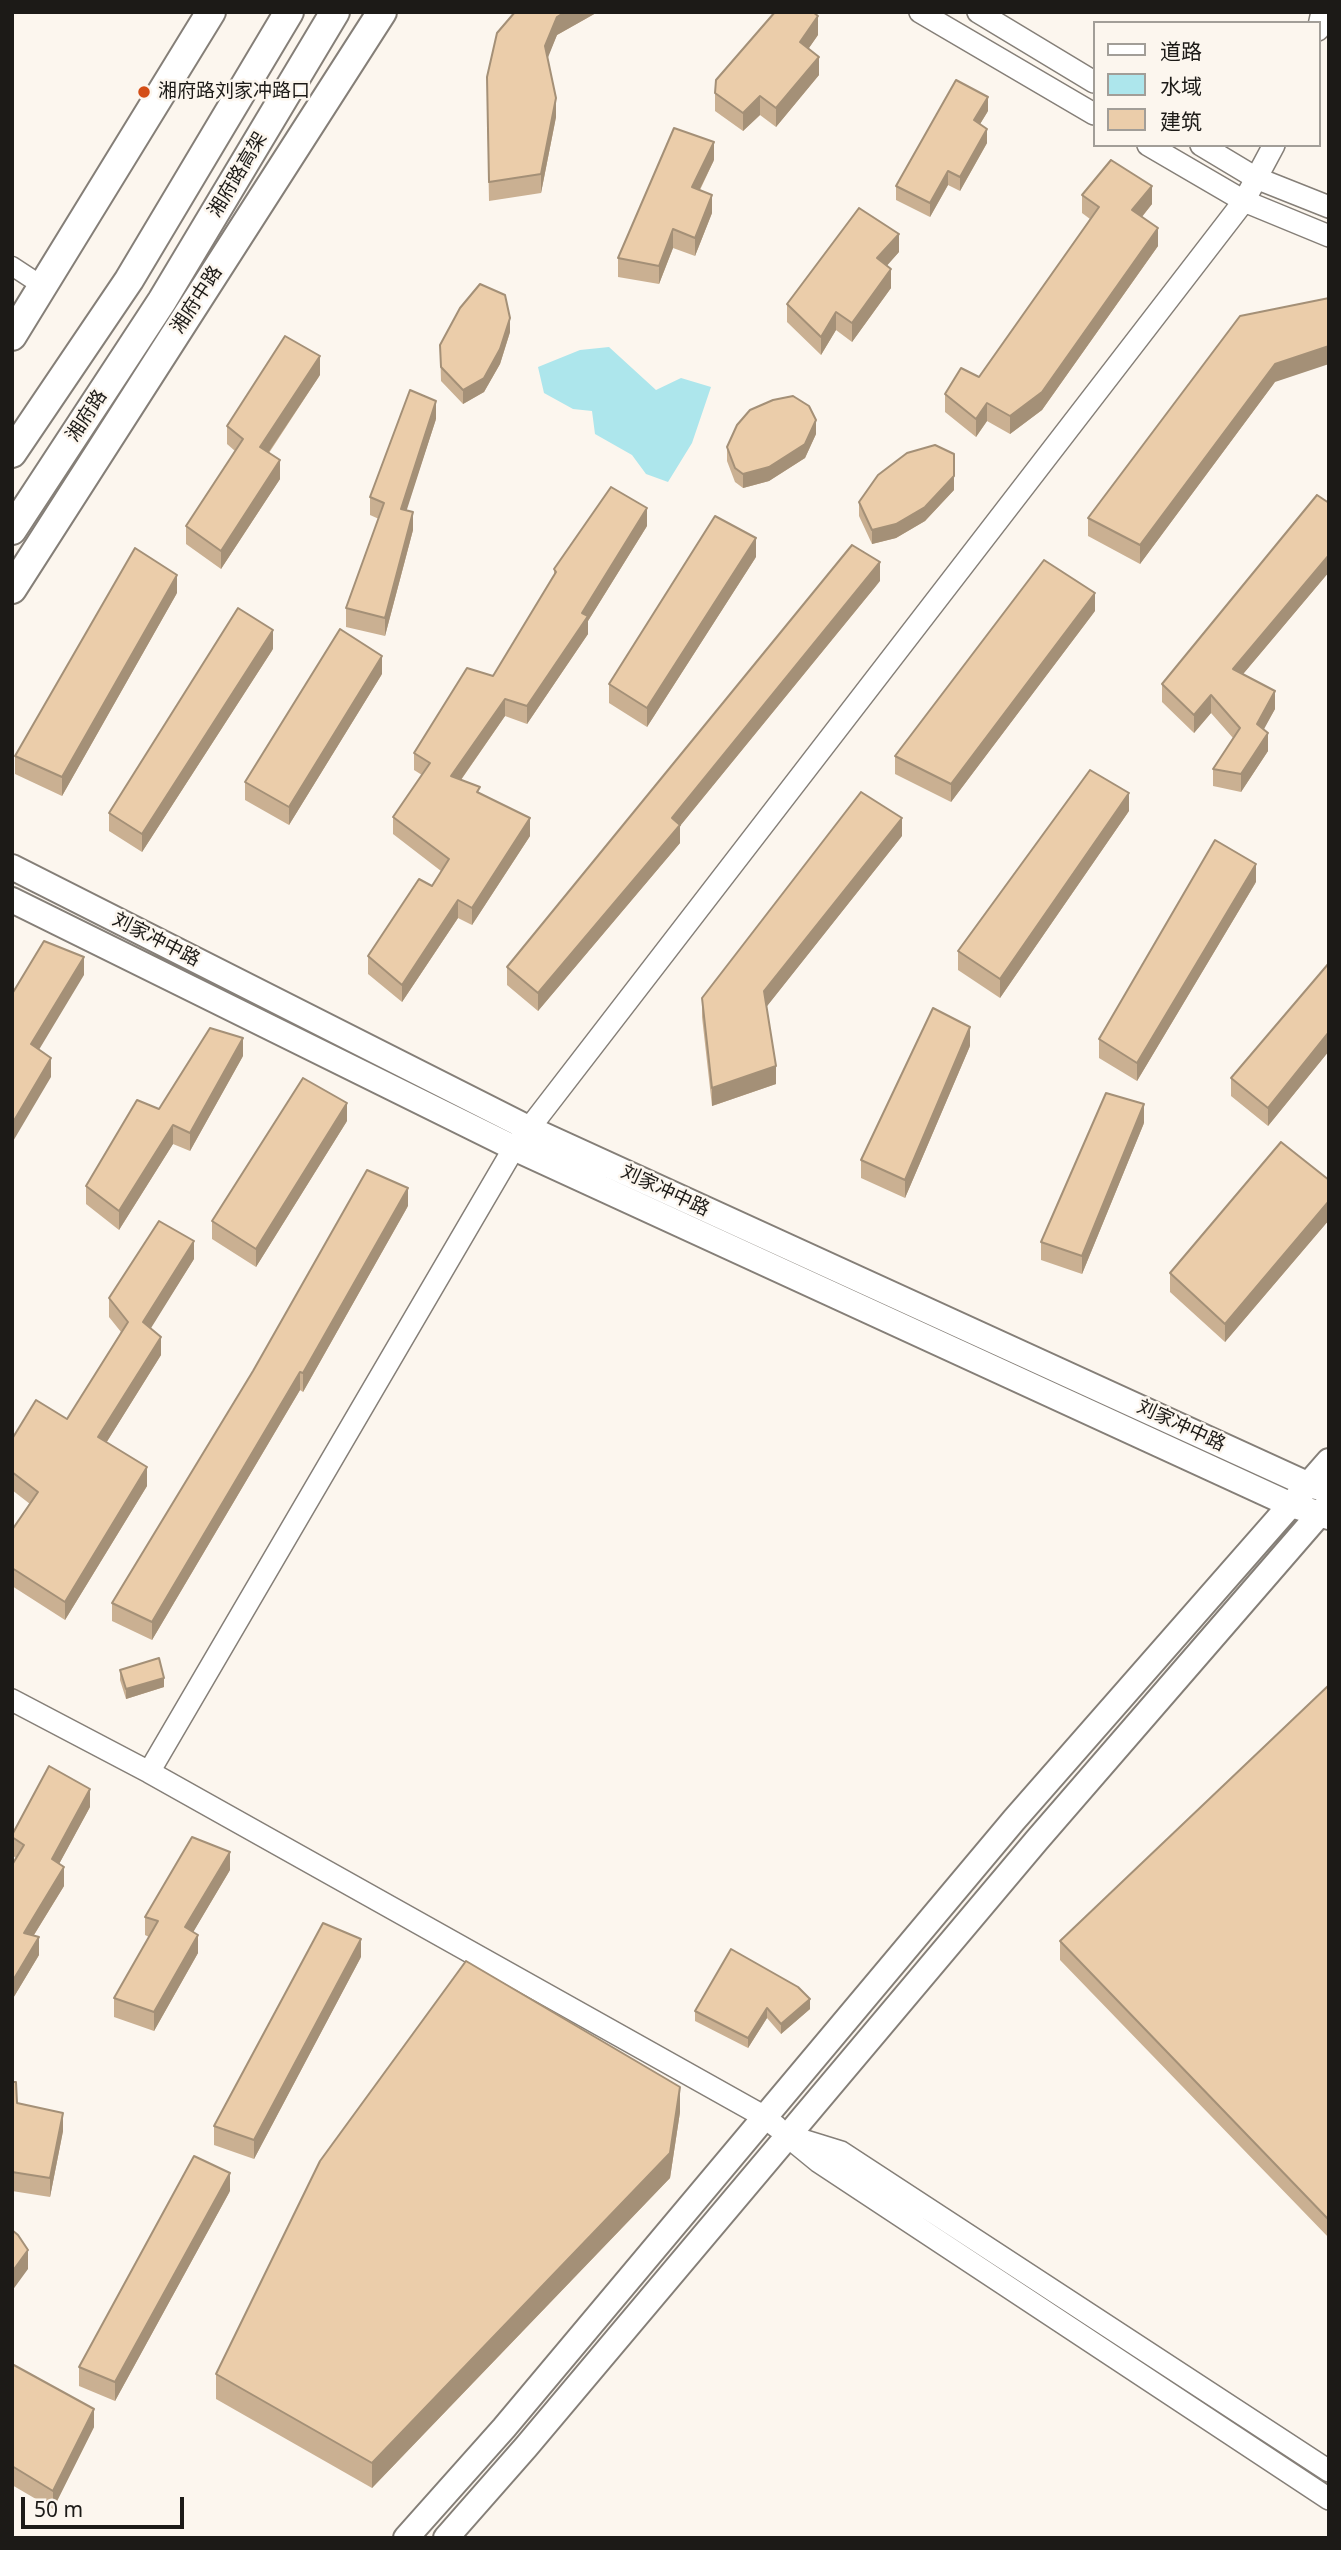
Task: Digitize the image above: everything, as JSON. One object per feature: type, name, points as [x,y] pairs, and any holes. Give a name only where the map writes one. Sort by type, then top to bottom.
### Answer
[{"type":"main road","points":[[12,336],[211,12]]},
{"type":"main road","name":"湘府路高架","points":[[12,453],[129,280],[289,12]]},
{"type":"main road","name":"湘府路高架","points":[[162,301],[335,12]]},
{"type":"main road","name":"湘府中路","points":[[12,589],[382,12]]},
{"type":"main road","name":"湘府路","points":[[12,530],[162,301]]},
{"type":"main road","name":"刘家冲中路","points":[[12,867],[528,1128],[1319,1488]]},
{"type":"main road","name":"刘家冲中路","points":[[12,900],[514,1149],[1289,1504],[1326,1512]]},
{"type":"main road","points":[[406,2538],[504,2428],[763,2116],[1289,1504],[1319,1488],[1329,1461]]},
{"type":"main road","points":[[446,2538],[535,2437],[786,2135],[1037,1840],[1326,1512]]},
{"type":"street","points":[[920,12],[1092,113]]},
{"type":"street","points":[[978,12],[1092,81]]},
{"type":"street","points":[[1151,147],[1244,201],[1329,236]]},
{"type":"street","points":[[1204,147],[1256,178],[1329,207]]},
{"type":"street","points":[[149,1772],[528,1128],[1244,201],[1273,147]]},
{"type":"street","points":[[12,266],[44,287]]},
{"type":"street","points":[[12,1700],[149,1772],[763,2116],[819,2162],[1329,2499]]},
{"type":"street","points":[[786,2135],[841,2152],[1329,2471]]},
{"type":"water","points":[[609,347],[656,390],[681,378],[711,387],[692,443],[668,482],[646,474],[632,455],[595,434],[592,411],[573,409],[544,393],[538,367],[580,350]]},
{"type":"building","points":[[515,12],[565,12],[557,17],[545,46],[556,98],[541,174],[489,182],[487,77],[497,33]]},
{"type":"building","points":[[775,12],[813,12],[818,16],[800,42],[819,57],[776,108],[760,96],[743,113],[715,93],[716,80]]},
{"type":"building","points":[[956,80],[988,97],[974,120],[987,129],[960,177],[948,171],[930,203],[896,186]]},
{"type":"building","points":[[674,128],[714,142],[692,187],[712,195],[695,238],[673,229],[659,266],[618,258]]},
{"type":"building","points":[[1111,160],[1152,186],[1132,210],[1158,228],[1042,392],[1010,416],[987,403],[976,419],[945,394],[961,368],[979,377],[1099,207],[1082,195]]},
{"type":"building","points":[[859,208],[899,234],[877,258],[891,269],[852,323],[836,312],[821,337],[787,304]]},
{"type":"building","points":[[480,284],[505,295],[510,318],[500,349],[484,378],[463,390],[441,367],[440,345],[460,308]]},
{"type":"building","points":[[1329,298],[1329,346],[1275,364],[1140,545],[1088,518],[1240,316]]},
{"type":"building","points":[[285,336],[320,356],[260,447],[280,460],[221,551],[186,526],[243,439],[227,426]]},
{"type":"building","points":[[410,390],[436,401],[401,509],[413,512],[385,618],[346,608],[384,503],[370,497]]},
{"type":"building","points":[[793,396],[809,406],[816,420],[805,444],[769,467],[743,474],[735,468],[727,447],[737,425],[750,410],[773,400]]},
{"type":"building","points":[[935,445],[954,454],[954,476],[925,507],[896,524],[872,530],[859,502],[878,475],[907,453]]},
{"type":"building","points":[[611,487],[647,508],[582,613],[588,616],[527,706],[505,699],[451,776],[480,787],[477,792],[530,818],[472,908],[458,900],[402,985],[368,956],[419,879],[432,886],[449,859],[393,817],[430,763],[414,753],[467,668],[493,676],[556,572],[554,569]]},
{"type":"building","points":[[1317,495],[1329,503],[1329,555],[1233,669],[1275,691],[1257,724],[1268,733],[1241,774],[1213,769],[1240,728],[1211,695],[1194,715],[1162,684]]},
{"type":"building","points":[[715,516],[756,538],[647,708],[609,684]]},
{"type":"building","points":[[852,545],[880,562],[672,818],[680,825],[538,993],[507,967]]},
{"type":"building","points":[[135,548],[177,575],[62,777],[15,756]]},
{"type":"building","points":[[1044,560],[1095,593],[951,784],[895,756]]},
{"type":"building","points":[[238,608],[273,630],[142,834],[109,813]]},
{"type":"building","points":[[340,629],[382,656],[289,807],[245,782]]},
{"type":"building","points":[[1090,770],[1129,793],[1000,979],[958,951]]},
{"type":"building","points":[[861,792],[902,818],[764,991],[776,1066],[712,1088],[702,998]]},
{"type":"building","points":[[1215,840],[1256,864],[1137,1063],[1099,1039]]},
{"type":"building","points":[[44,941],[84,957],[31,1044],[51,1058],[12,1124],[12,994]]},
{"type":"building","points":[[1329,963],[1329,1032],[1268,1108],[1231,1078]]},
{"type":"building","points":[[933,1008],[970,1027],[905,1180],[861,1160]]},
{"type":"building","points":[[210,1028],[243,1038],[190,1133],[173,1125],[119,1211],[86,1186],[137,1100],[159,1109]]},
{"type":"building","points":[[303,1078],[347,1103],[256,1249],[212,1221]]},
{"type":"building","points":[[1106,1093],[1144,1104],[1082,1256],[1041,1242]]},
{"type":"building","points":[[1281,1142],[1329,1180],[1329,1201],[1225,1324],[1170,1273]]},
{"type":"building","points":[[367,1170],[408,1188],[303,1373],[300,1372],[152,1622],[112,1603],[253,1371]]},
{"type":"building","points":[[159,1221],[194,1241],[143,1322],[161,1337],[98,1437],[147,1467],[65,1602],[12,1568],[12,1530],[38,1492],[12,1472],[12,1439],[36,1400],[67,1419],[128,1322],[109,1298]]},
{"type":"building","points":[[159,1658],[164,1678],[126,1689],[120,1670]]},
{"type":"building","points":[[1329,1685],[1329,2220],[1060,1941]]},
{"type":"building","points":[[49,1766],[90,1789],[52,1859],[64,1867],[24,1933],[39,1937],[12,1982],[12,1865],[24,1845],[12,1835]]},
{"type":"building","points":[[192,1837],[230,1852],[185,1927],[198,1935],[154,2012],[114,1998],[158,1921],[145,1917]]},
{"type":"building","points":[[323,1923],[361,1939],[254,2140],[214,2126]]},
{"type":"building","points":[[731,1949],[798,1987],[810,1999],[781,2024],[767,2008],[748,2038],[695,2011]]},
{"type":"building","points":[[466,1961],[680,2087],[670,2153],[372,2463],[216,2374],[320,2161]]},
{"type":"building","points":[[12,2082],[16,2082],[17,2103],[63,2113],[50,2178],[12,2172]]},
{"type":"building","points":[[194,2156],[230,2173],[115,2382],[79,2367]]},
{"type":"building","points":[[12,2230],[28,2250],[12,2272]]},
{"type":"building","points":[[12,2364],[94,2409],[53,2491],[12,2466]]},
{"type":"place","name":"湘府路刘家冲路口","points":[[144,92]]}]
